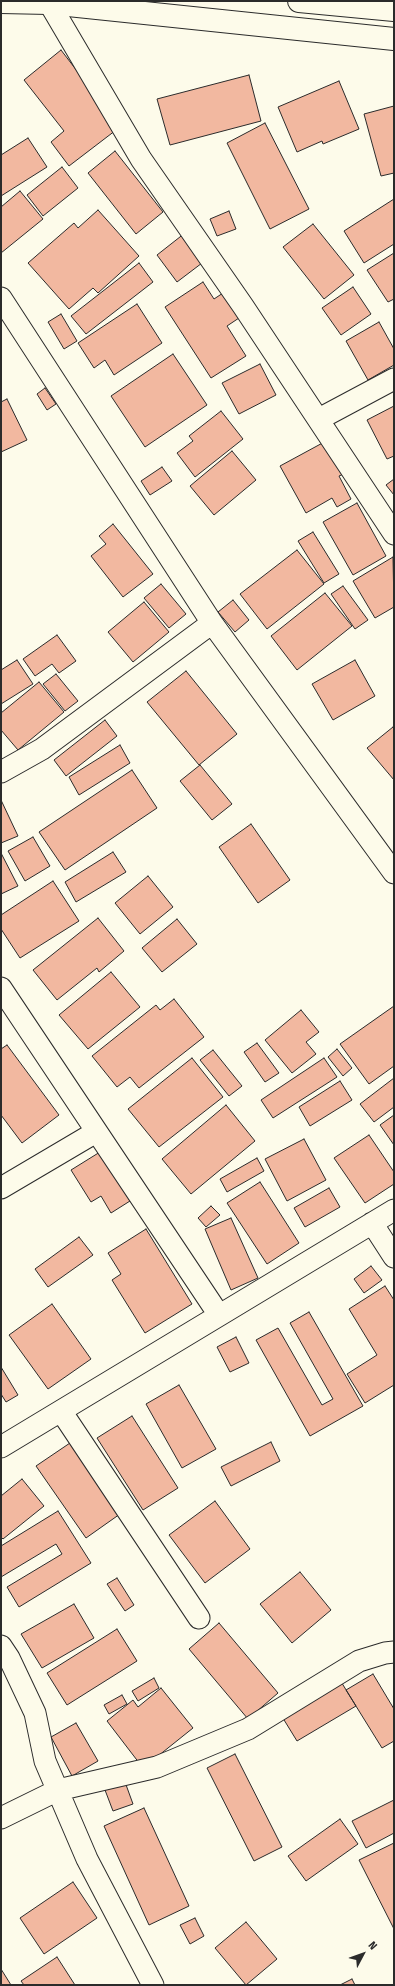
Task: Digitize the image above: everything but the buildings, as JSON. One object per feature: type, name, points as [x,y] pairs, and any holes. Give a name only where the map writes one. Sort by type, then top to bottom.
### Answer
[{"type":"main road","points":[[299,1],[394,10]]},
{"type":"main road","points":[[1,2],[49,2],[394,39]]},
{"type":"street","points":[[49,2],[141,159],[319,419],[394,534]]},
{"type":"street","points":[[1,298],[212,623],[394,873]]},
{"type":"street","points":[[319,419],[394,379]]},
{"type":"street","points":[[1,772],[42,748],[212,623]]},
{"type":"street","points":[[1,988],[218,1315]]},
{"type":"street","points":[[1,1188],[96,1132]]},
{"type":"street","points":[[1,1447],[394,1210]]},
{"type":"street","points":[[372,1223],[394,1257]]},
{"type":"street","points":[[61,1411],[198,1618]]},
{"type":"street","points":[[1,1646],[9,1658],[35,1713],[45,1761],[86,1859],[153,1985]]},
{"type":"street","points":[[1,1818],[58,1790],[157,1767],[248,1729],[359,1661],[391,1658]]}]
